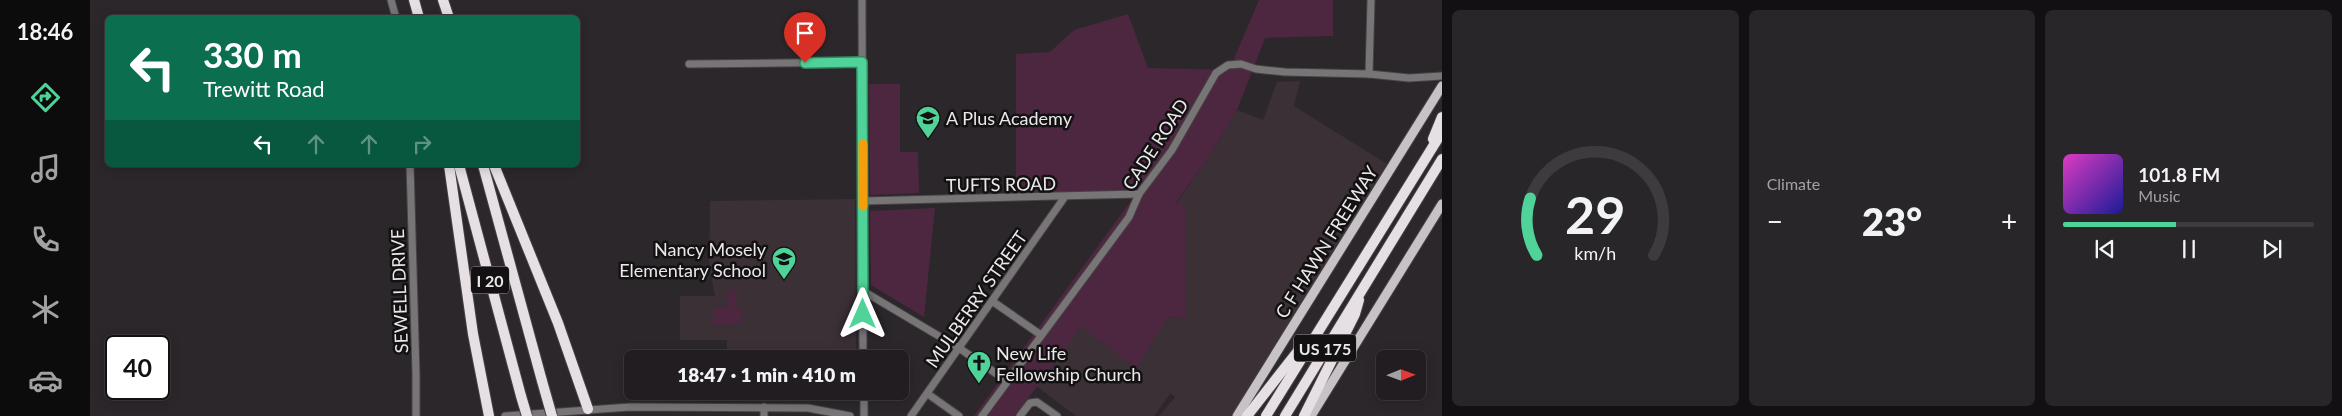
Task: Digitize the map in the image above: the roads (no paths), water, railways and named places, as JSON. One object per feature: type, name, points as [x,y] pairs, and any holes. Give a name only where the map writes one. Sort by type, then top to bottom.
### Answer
[{"type":"highway","points":[[414,0],[417,15]]},
{"type":"highway","points":[[438,0],[442,15]]},
{"type":"highway","points":[[443,0],[448,15]]},
{"type":"highway","points":[[1427,156],[1442,117]]},
{"type":"highway","name":"US 175","points":[[1266,416],[1442,132]]},
{"type":"highway","name":"US 175","points":[[1285,416],[1442,159]]},
{"type":"highway","points":[[449,167],[473,334],[489,416]]},
{"type":"highway","name":"I 20","points":[[460,167],[527,416]]},
{"type":"highway","name":"I 20","points":[[485,167],[552,416]]},
{"type":"highway","points":[[495,167],[558,323],[589,413]]},
{"type":"highway","points":[[1304,416],[1355,314],[1366,281]]},
{"type":"highway","points":[[1247,416],[1306,340],[1319,330]]},
{"type":"main road","name":"C F HAWN FREEWAY","points":[[1237,416],[1442,86]]},
{"type":"main road","points":[[1311,416],[1442,204]]},
{"type":"street","points":[[392,0],[395,15]]},
{"type":"street","points":[[862,0],[864,350]]},
{"type":"street","points":[[1369,74],[1371,0]]},
{"type":"street","points":[[689,64],[862,62]]},
{"type":"street","name":"CADE ROAD","points":[[982,416],[1129,217],[1139,194],[1172,150],[1216,73],[1222,67],[1241,64],[1256,69],[1285,72],[1369,74],[1409,78],[1442,76]]},
{"type":"street","name":"SEWELL DRIVE","points":[[410,167],[416,416]]},
{"type":"street","name":"TUFTS ROAD","points":[[863,201],[1064,198],[1139,194]]},
{"type":"street","name":"MULBERRY STREET","points":[[911,416],[1064,198]]},
{"type":"street","points":[[863,292],[959,348],[1007,381]]},
{"type":"street","points":[[992,301],[1041,336]]},
{"type":"street","points":[[928,394],[959,416]]},
{"type":"street","points":[[864,400],[864,416]]},
{"type":"street","points":[[1020,416],[1030,403],[1037,402],[1057,416]]},
{"type":"street","points":[[505,416],[589,413],[630,407],[808,408],[850,416]]},
{"type":"street","points":[[764,407],[764,416]]},
{"type":"place","name":"A Plus Academy","points":[[928,139]]},
{"type":"place","name":"Nancy Mosely Elementary School","points":[[784,280]]},
{"type":"place","name":"New Life Fellowship Church","points":[[979,384]]}]
